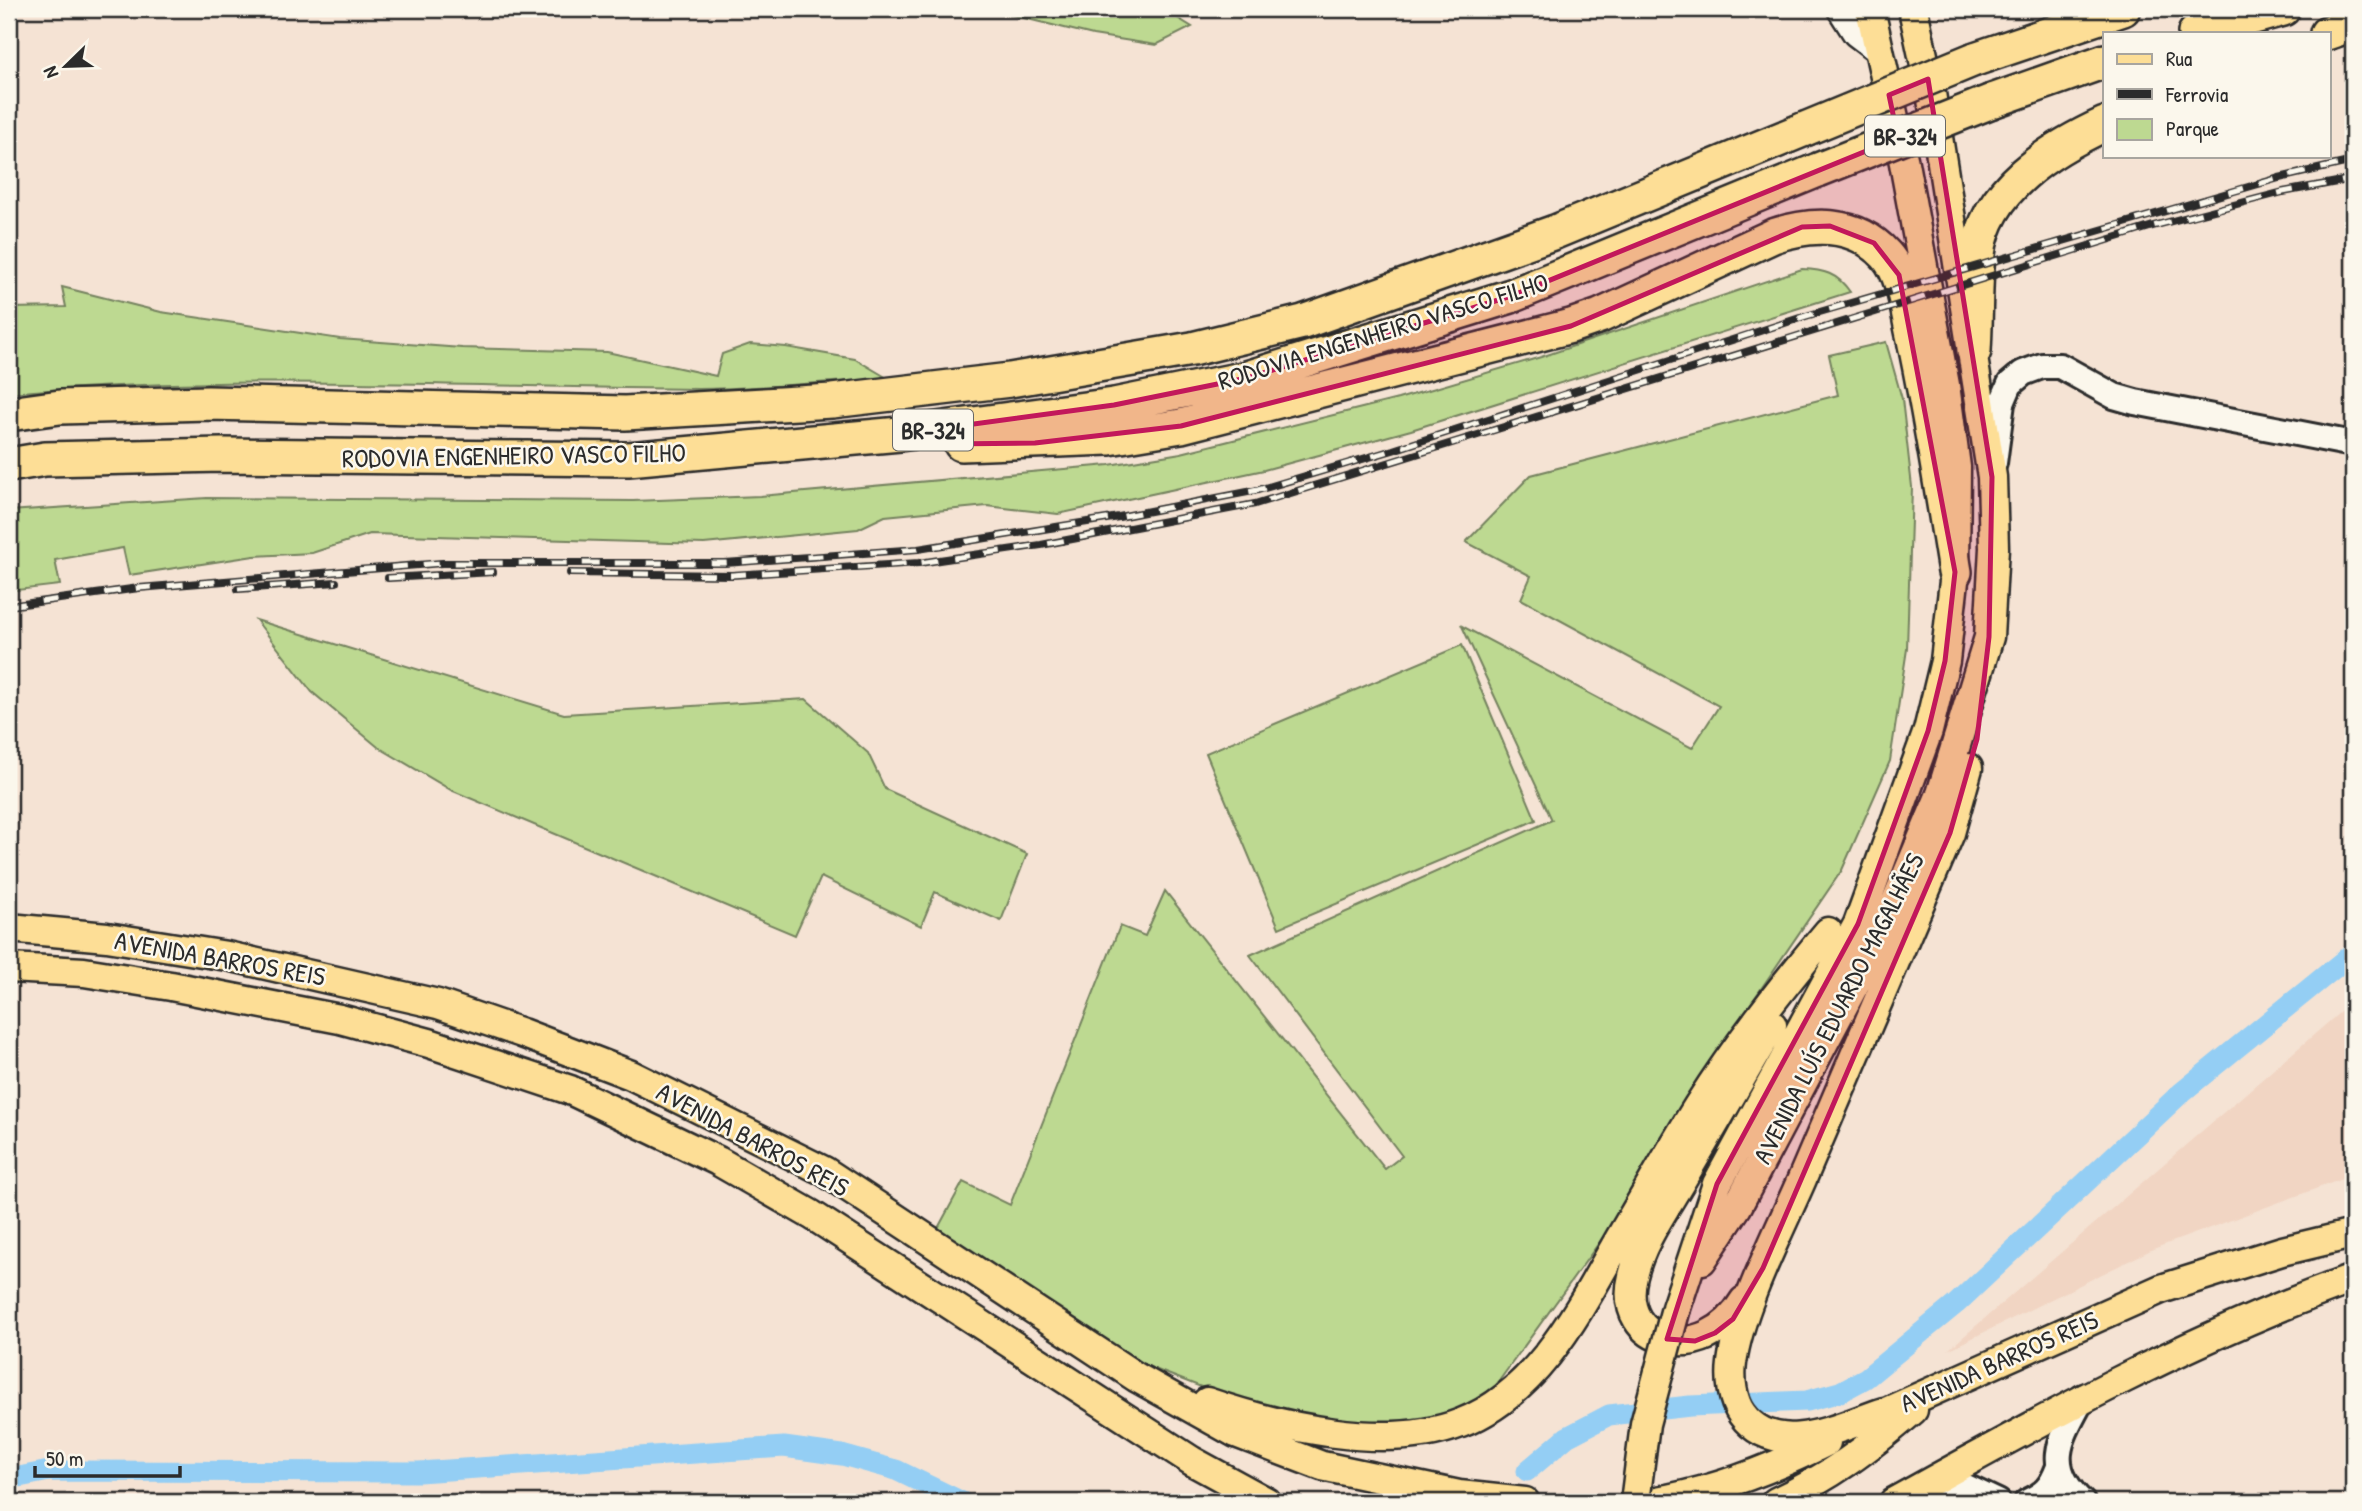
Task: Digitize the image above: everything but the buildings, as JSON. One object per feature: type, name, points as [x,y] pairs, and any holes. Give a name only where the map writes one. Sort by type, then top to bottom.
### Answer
[{"type":"highway","name":"RODOVIA ENGENHEIRO VASCO FILHO","points":[[9,414],[60,407],[208,403],[625,413],[832,401],[1010,380],[1192,349],[1303,322],[1555,232],[1975,59],[2123,9]]},
{"type":"highway","points":[[2199,32],[2283,9]]},
{"type":"highway","points":[[2330,32],[2353,24]]},
{"type":"highway","name":"RODOVIA ENGENHEIRO VASCO FILHO","points":[[9,465],[45,459],[222,455],[628,459],[900,434],[1114,405],[1248,379],[1511,296],[1992,101],[2103,62]]},
{"type":"highway","points":[[1974,351],[1978,253],[1983,234],[2000,200],[2022,175],[2052,151],[2103,125]]},
{"type":"highway","points":[[900,434],[944,444],[1035,443],[1109,438],[1181,426],[1571,326],[1600,316],[1773,236],[1802,227],[1830,226],[1874,243],[1888,257],[1899,275],[1924,387],[1955,572]]},
{"type":"main road","name":"AVENIDA LUÍS EDUARDO MAGALHÃES","points":[[1679,1300],[1717,1184],[1858,924],[1928,731],[1945,661],[1955,572],[1956,467],[1945,385],[1870,9]]},
{"type":"main road","name":"AVENIDA LUÍS EDUARDO MAGALHÃES","points":[[1679,1300],[1737,1207],[1887,923],[1941,794],[1989,637],[1994,548],[1993,477],[1974,351],[1939,159],[1931,93],[1913,9]]},
{"type":"main road","points":[[1993,477],[2002,404],[2010,384],[2023,373],[2042,366],[2060,366],[2114,396],[2135,402],[2353,444]]},
{"type":"main road","points":[[1884,1412],[1803,1438],[1784,1439],[1755,1427],[1743,1415],[1732,1387],[1732,1362],[1763,1268],[1950,833],[1977,739],[1989,637]]},
{"type":"main road","points":[[1763,1268],[1733,1319],[1715,1333],[1695,1341],[1676,1343],[1647,1331],[1632,1307],[1632,1279],[1639,1256],[1828,932],[1887,848]]},
{"type":"main road","name":"AVENIDA BARROS REIS","points":[[9,928],[107,937],[227,956],[438,1004],[522,1032],[631,1075],[824,1171],[1136,1377],[1236,1433],[1322,1466],[1425,1493],[1525,1502]]},
{"type":"main road","points":[[1136,1377],[1248,1416],[1341,1433],[1385,1436],[1429,1434],[1464,1422],[1506,1396],[1553,1349],[1698,1105],[1756,1018],[1828,932]]},
{"type":"main road","name":"AVENIDA BARROS REIS","points":[[9,968],[84,972],[171,986],[340,1020],[429,1042],[570,1090],[718,1161],[812,1215],[1192,1461],[1267,1502]]},
{"type":"main road","name":"AVENIDA BARROS REIS","points":[[1651,1502],[1691,1496],[1765,1471],[1884,1412],[2161,1289],[2282,1251],[2353,1234]]},
{"type":"main road","points":[[1894,1502],[2083,1397],[2232,1327],[2353,1279]]},
{"type":"main road","points":[[1635,1502],[1645,1424],[1679,1300]]},
{"type":"main road","points":[[1776,1502],[1819,1482],[1858,1457],[1939,1387]]},
{"type":"main road","points":[[2027,1502],[2042,1496],[2051,1487],[2058,1469],[2064,1432],[2083,1397]]},
{"type":"main road","points":[[2058,1469],[2082,1502]]},
{"type":"main road","points":[[1923,1486],[1962,1485],[1998,1502]]},
{"type":"street","points":[[1839,9],[1856,34],[1880,53]]},
{"type":"highlighted area","points":[[1928,79],[1992,477],[1989,637],[1977,739],[1950,833],[1763,1268],[1733,1319],[1715,1333],[1695,1341],[1667,1339],[1717,1184],[1858,924],[1928,731],[1945,661],[1955,572],[1899,275],[1874,243],[1830,226],[1802,227],[1571,326],[1181,426],[1035,443],[944,444],[900,434],[1114,405],[1247,378],[1511,296],[1898,138],[1889,95]]},
{"type":"shaded area","points":[[2353,1001],[2353,1175],[2153,1249],[1948,1350]]},
{"type":"green space","points":[[987,9],[1163,9],[1192,27],[1156,45],[1093,35]]},
{"type":"green space","points":[[1802,269],[1829,274],[1850,292],[1411,430],[1264,470],[1058,514],[987,506],[885,516],[858,529],[704,544],[370,534],[312,553],[254,556],[129,575],[123,548],[55,560],[60,585],[9,591],[9,511],[207,498],[633,501],[760,496],[1109,465],[1181,453],[1398,399],[1541,357]]},
{"type":"green space","points":[[62,287],[161,312],[340,339],[462,348],[607,352],[716,376],[722,354],[750,344],[786,347],[855,359],[889,379],[722,389],[267,382],[95,387],[9,393],[9,308],[66,307]]},
{"type":"green space","points":[[1886,342],[1902,399],[1912,487],[1907,649],[1890,761],[1842,870],[1737,1024],[1609,1229],[1491,1392],[1428,1423],[1322,1419],[1253,1407],[1139,1363],[937,1230],[963,1182],[1010,1205],[1120,926],[1145,936],[1165,891],[1385,1169],[1402,1156],[1250,955],[1552,820],[1462,626],[1692,748],[1719,706],[1521,599],[1531,576],[1466,542],[1531,475],[1838,395],[1829,355]]},
{"type":"green space","points":[[256,620],[564,714],[806,699],[868,753],[885,789],[1027,854],[1001,921],[935,892],[921,926],[821,877],[795,935],[451,790],[378,747],[312,692]]},
{"type":"green space","points":[[1462,645],[1536,820],[1279,928],[1206,753]]},
{"type":"waterway","points":[[1527,1471],[1567,1437],[1609,1415],[1690,1406],[1807,1401],[1840,1392],[1866,1378],[1956,1304],[2181,1093],[2353,953]]},
{"type":"waterway","points":[[9,1479],[49,1471],[419,1472],[784,1447],[842,1455],[896,1470],[962,1502]]},
{"type":"railway","points":[[9,606],[139,588],[442,563],[725,563],[918,549],[1119,517],[1258,490],[1393,450],[1806,316],[2279,178],[2353,161]]},
{"type":"railway","points":[[570,573],[732,575],[919,563],[1041,545],[1255,504],[2153,226],[2283,192],[2353,179]]},
{"type":"railway","points":[[388,578],[493,572]]},
{"type":"railway","points":[[238,589],[336,582]]}]
